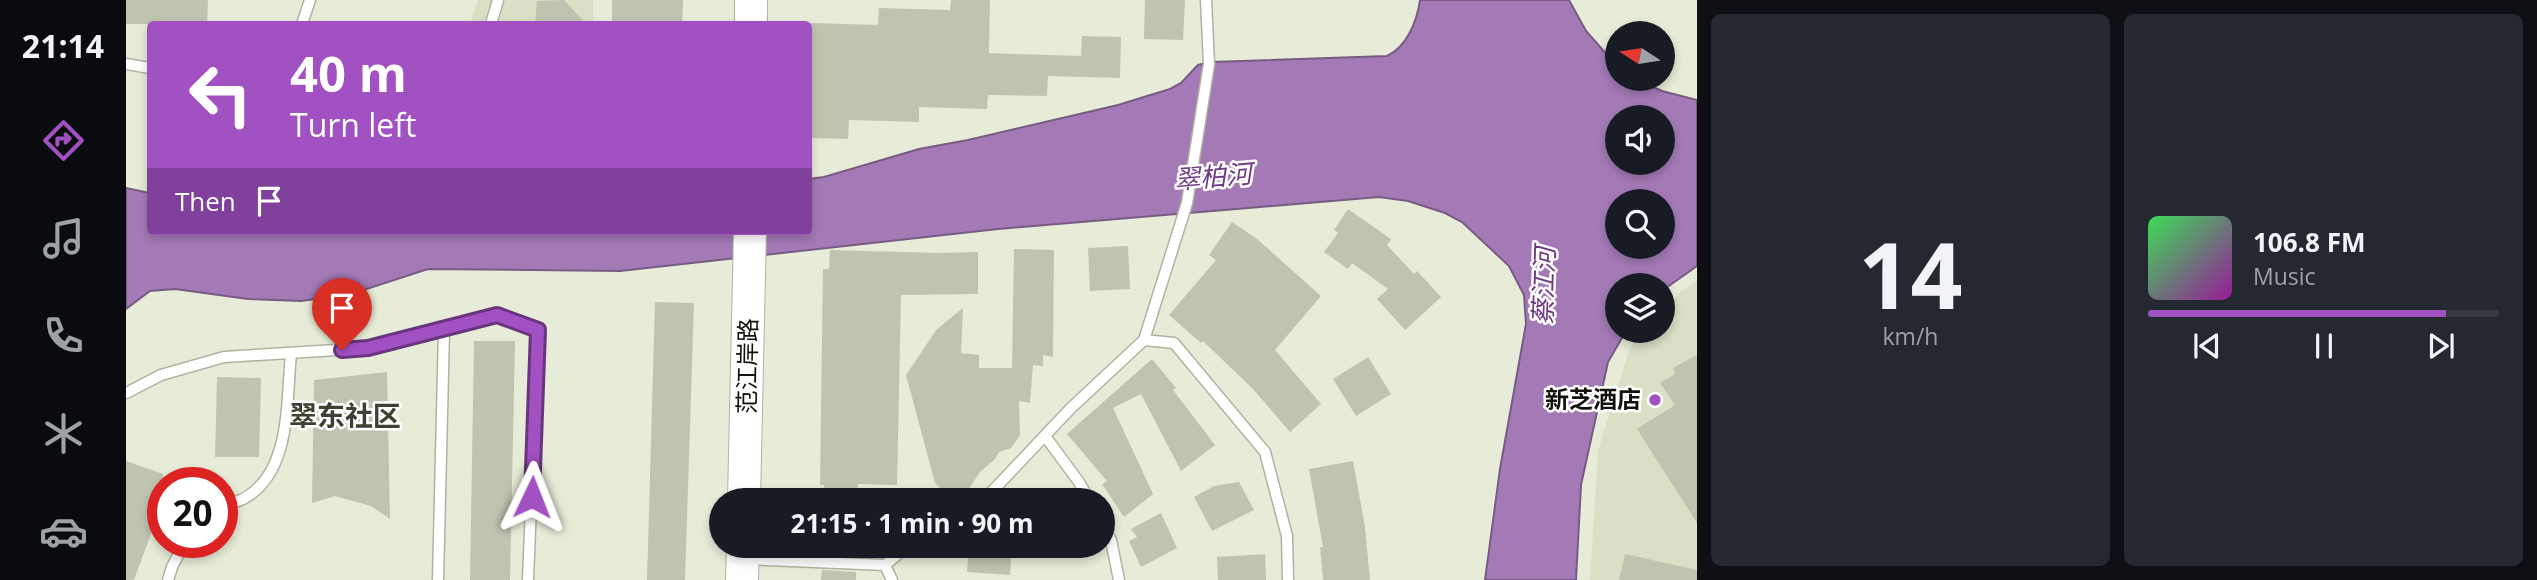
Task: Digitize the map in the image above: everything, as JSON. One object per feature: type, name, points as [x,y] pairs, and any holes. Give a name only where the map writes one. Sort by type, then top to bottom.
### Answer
[{"type":"street","points":[[751,0],[751,21]]},
{"type":"street","name":"范江岸路","points":[[744,488],[750,235]]},
{"type":"lane","points":[[303,21],[310,0]]},
{"type":"lane","points":[[492,21],[498,0]]},
{"type":"lane","points":[[996,488],[1045,436],[1144,340],[1187,203],[1209,64],[1206,0]]},
{"type":"lane","points":[[126,64],[147,68]]},
{"type":"lane","points":[[126,393],[161,376],[224,357],[368,348],[497,315],[538,330],[528,580]]},
{"type":"lane","points":[[439,580],[444,330]]},
{"type":"lane","points":[[1144,340],[1174,343],[1265,452],[1287,536],[1289,580]]},
{"type":"lane","points":[[238,500],[245,498],[269,475],[283,441],[291,354]]},
{"type":"lane","points":[[1045,436],[1082,488]]},
{"type":"lane","points":[[168,580],[176,558]]},
{"type":"lane","points":[[743,562],[886,565],[894,558]]},
{"type":"lane","points":[[1115,558],[1119,580]]},
{"type":"lane","points":[[886,565],[892,580]]},
{"type":"shaded area","points":[[478,0],[593,0],[593,21],[471,21]]},
{"type":"shaded area","name":"新芝酒店","points":[[1697,280],[1697,580],[1590,580],[1598,451],[1630,348],[1634,343],[1675,343],[1675,298]]},
{"type":"water","points":[[1420,0],[1569,0],[1586,31],[1605,52],[1605,91],[1662,91],[1697,100],[1697,266],[1675,282],[1675,273],[1605,273],[1605,343],[1619,343],[1608,362],[1581,485],[1576,580],[1485,580],[1500,469],[1526,324],[1524,295],[1509,266],[1462,222],[1445,213],[1408,201],[1379,197],[998,229],[620,271],[428,269],[351,294],[301,301],[248,299],[175,289],[150,291],[126,309],[126,188],[147,192],[147,235],[812,235],[812,179],[919,149],[1118,105],[1170,89],[1181,83],[1198,65],[1211,62],[1387,56],[1405,40],[1414,25]]},
{"type":"building","points":[[126,0],[208,0],[207,21],[147,21],[147,24],[126,24]]},
{"type":"building","points":[[564,0],[583,21],[535,21],[537,1]]},
{"type":"building","points":[[612,0],[683,0],[682,21],[612,21]]},
{"type":"building","points":[[951,0],[990,0],[989,53],[1081,56],[1082,36],[1121,37],[1120,78],[1048,76],[1047,96],[988,95],[987,109],[919,107],[919,122],[849,120],[848,139],[812,138],[812,23],[878,25],[879,8],[950,10]]},
{"type":"building","points":[[1145,0],[1185,0],[1183,40],[1144,39]]},
{"type":"building","points":[[1348,209],[1391,239],[1387,245],[1414,274],[1417,271],[1441,297],[1405,330],[1377,299],[1388,289],[1352,263],[1348,269],[1324,252],[1338,233],[1334,230]]},
{"type":"building","points":[[1232,222],[1257,239],[1321,296],[1275,350],[1321,404],[1290,432],[1253,389],[1203,341],[1201,343],[1169,315],[1216,260],[1209,255]]},
{"type":"building","points":[[1128,246],[1130,289],[1090,291],[1088,248]]},
{"type":"building","points":[[1014,249],[1054,250],[1053,357],[1043,355],[1043,366],[1033,365],[1030,403],[1019,401],[1020,435],[1011,448],[999,452],[969,488],[940,488],[935,483],[906,375],[937,329],[963,308],[961,353],[979,355],[979,368],[1012,368]]},
{"type":"building","points":[[830,250],[978,252],[978,294],[901,295],[897,485],[858,484],[858,488],[824,488],[824,485],[820,485],[823,269],[829,269]]},
{"type":"building","points":[[655,302],[694,303],[685,580],[647,580]]},
{"type":"building","points":[[474,341],[515,341],[510,580],[470,580]]},
{"type":"building","points":[[1697,355],[1697,523],[1637,429],[1675,405],[1660,383],[1675,374],[1673,368]]},
{"type":"building","points":[[1368,357],[1391,394],[1356,416],[1333,379]]},
{"type":"building","points":[[1152,359],[1176,388],[1173,390],[1215,445],[1181,471],[1141,394],[1113,408],[1153,494],[1124,517],[1115,504],[1115,488],[1105,488],[1102,484],[1107,481],[1067,434]]},
{"type":"building","points":[[387,372],[390,519],[371,506],[335,496],[312,503],[314,380]]},
{"type":"building","points":[[217,377],[261,378],[259,457],[215,457]]},
{"type":"building","points":[[126,461],[147,468],[147,545],[134,580],[126,580]]},
{"type":"building","points":[[1353,461],[1365,527],[1370,580],[1323,580],[1320,547],[1323,547],[1309,469]]},
{"type":"building","points":[[1239,482],[1254,510],[1212,531],[1194,497],[1214,486]]},
{"type":"building","points":[[1161,513],[1177,548],[1141,567],[1129,541],[1137,537],[1131,529]]},
{"type":"building","points":[[1265,554],[1266,580],[1218,580],[1217,557]]},
{"type":"building","points":[[1625,554],[1697,570],[1697,580],[1619,580]]},
{"type":"building","points":[[968,558],[1011,558],[1010,575],[967,572]]},
{"type":"building","points":[[822,570],[856,572],[856,580],[821,580]]},
{"type":"place","name":"新芝酒店","points":[[1655,400]]},
{"type":"district","name":"翠东社区","points":[[345,416]]},
{"type":"route","points":[[342,350],[368,348],[497,315],[538,330],[532,497]]},
{"type":"water label","name":"翠柏河","points":[[1213,177]]},
{"type":"water label","name":"蔡江河","points":[[1544,286]]}]
